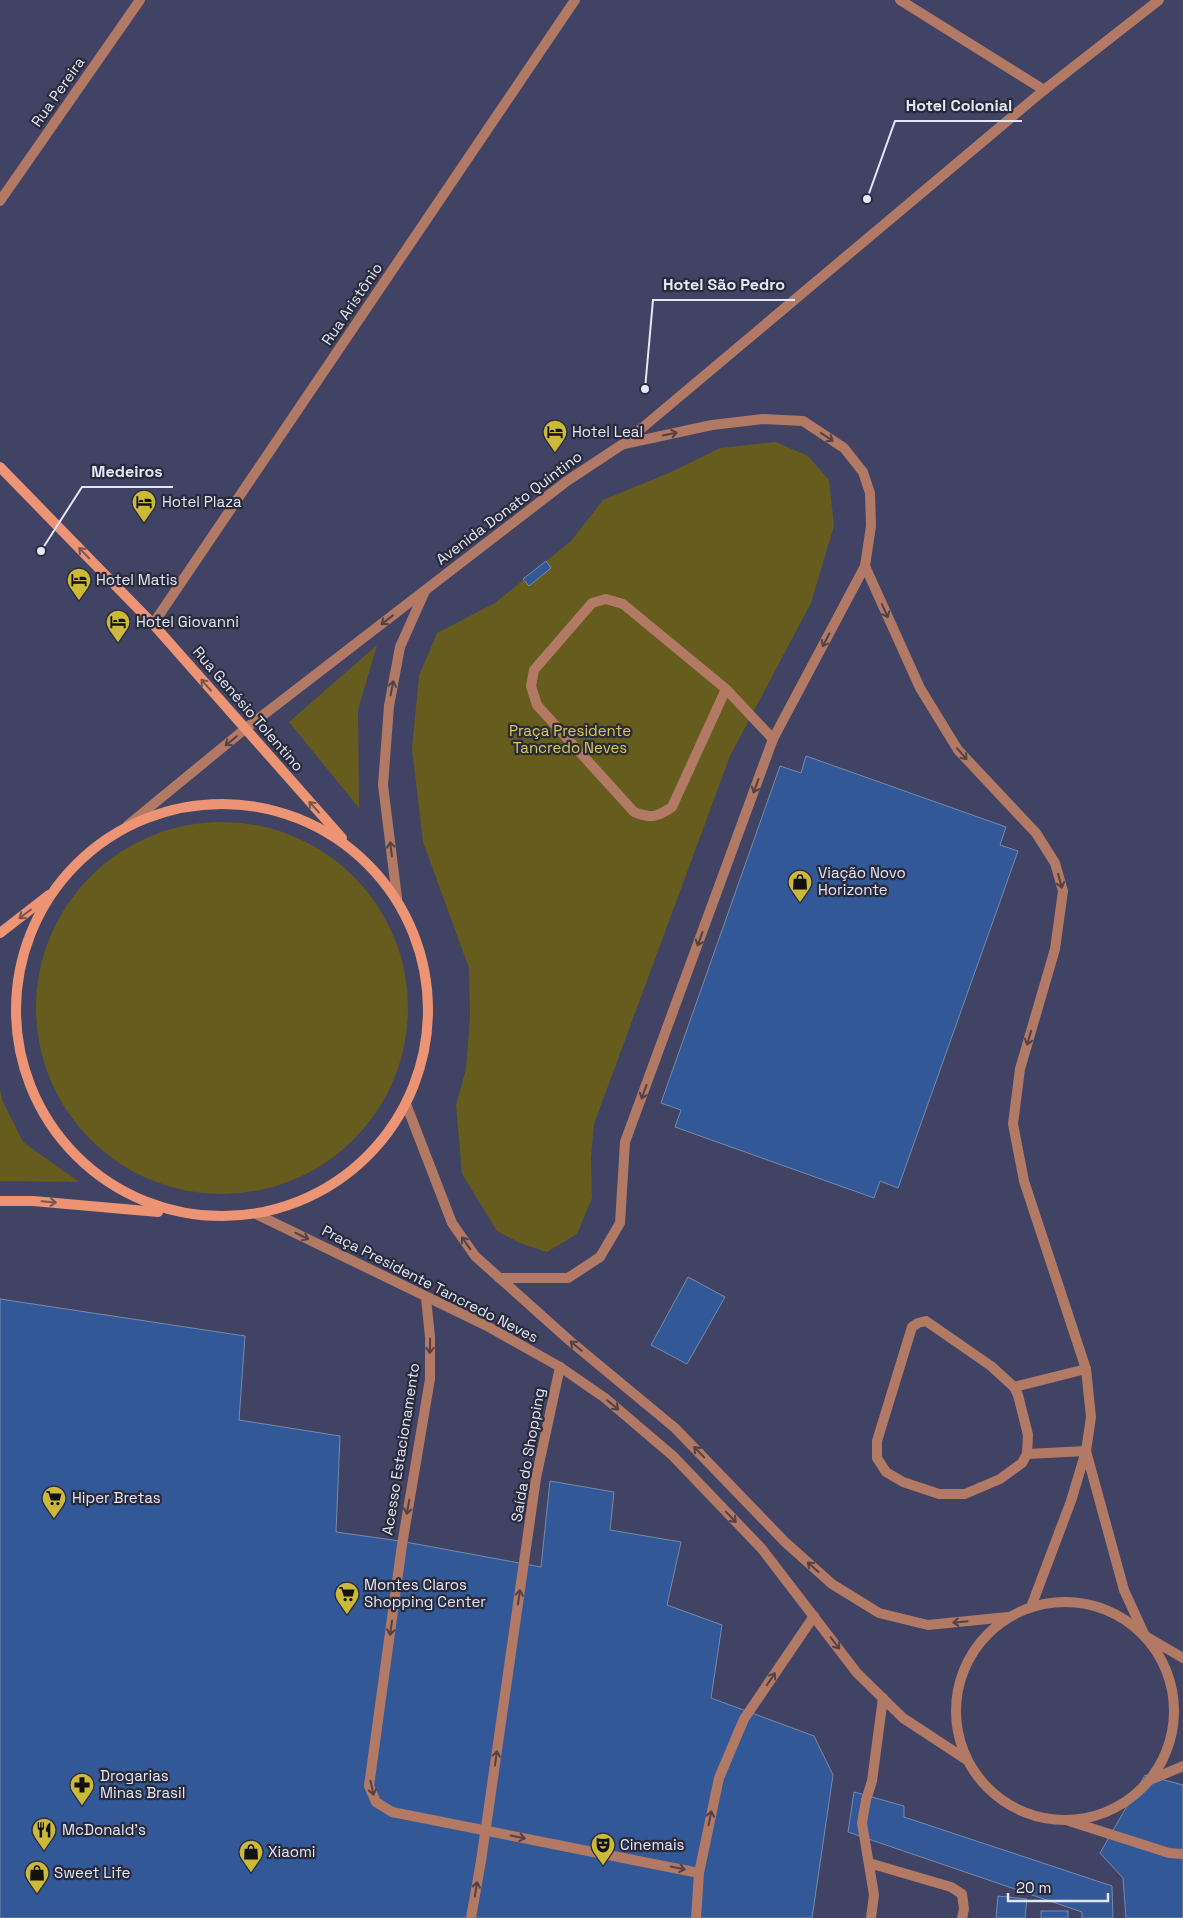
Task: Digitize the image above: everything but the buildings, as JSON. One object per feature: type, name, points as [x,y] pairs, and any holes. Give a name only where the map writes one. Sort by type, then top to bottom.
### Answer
[{"type":"street","name":"Rua Pereira","points":[[0,201],[140,0]]},
{"type":"street","name":"Rua Aristônio","points":[[154,624],[574,0]]},
{"type":"street","points":[[900,0],[1044,90]]},
{"type":"street","name":"Avenida Donato Quintino","points":[[128,825],[245,729],[567,481],[623,444],[1044,90],[1159,0]]},
{"type":"street","points":[[499,1278],[568,1278],[600,1257],[620,1223],[625,1142],[773,739],[865,566],[871,526],[870,493],[863,472],[844,448],[803,421],[763,419],[712,425],[623,444]]},
{"type":"street","name":"Rua Genésio Tolentino","points":[[0,467],[154,624],[346,843]]},
{"type":"street","points":[[865,566],[920,688],[958,750],[1036,833],[1055,863],[1063,891],[1055,949],[1020,1070],[1013,1124],[1024,1182],[1086,1369],[1091,1417],[1086,1451],[1071,1501],[1031,1607]]},
{"type":"street","name":"Praça Presidente Tancredo Neves","points":[[397,898],[383,785],[389,706],[400,647],[426,590]]},
{"type":"street","points":[[726,689],[672,806],[659,816],[645,817],[634,812],[537,705],[531,686],[534,670],[592,602],[606,598],[623,604],[726,689],[773,739]]},
{"type":"street","name":"Praça Presidente Tancredo Neves","points":[[201,803],[277,809],[346,843],[397,898],[413,927],[424,964],[428,1000],[428,1036],[406,1104],[369,1156],[318,1194],[258,1215],[182,1215],[139,1201],[100,1178],[66,1148],[31,1090],[15,1024],[22,957],[50,894],[85,855],[128,825],[201,803]]},
{"type":"street","points":[[0,933],[50,894]]},
{"type":"street","points":[[406,1104],[452,1224],[475,1256],[570,1341],[675,1428],[785,1542],[832,1584],[879,1613],[928,1626],[1008,1617],[1031,1607],[1062,1602],[1092,1605],[1121,1617],[1145,1636],[1183,1658]]},
{"type":"street","points":[[0,1201],[33,1201],[182,1215]]},
{"type":"street","name":"Praça Presidente Tancredo Neves","points":[[258,1215],[487,1326],[560,1367],[605,1398],[673,1456],[762,1549],[857,1672],[903,1718],[967,1760]]},
{"type":"street","name":"Acesso Estacionamento","points":[[426,1298],[430,1336],[430,1379],[402,1545],[369,1786],[376,1802],[392,1812],[699,1873]]},
{"type":"street","points":[[926,1321],[991,1366],[1014,1387],[1018,1395],[1028,1435],[1028,1454],[1022,1463],[1000,1480],[965,1494],[939,1494],[903,1482],[886,1472],[877,1458],[877,1441],[912,1327],[918,1323],[926,1321]]},
{"type":"street","name":"Saída do Shopping","points":[[471,1918],[481,1861],[536,1478],[560,1367]]},
{"type":"street","points":[[1014,1387],[1086,1369]]},
{"type":"street","points":[[1028,1454],[1086,1451]]},
{"type":"street","points":[[1069,1820],[1099,1815],[1127,1801],[1150,1780],[1166,1753],[1173,1723],[1173,1692],[1162,1662],[1145,1636],[1124,1590],[1086,1451]]},
{"type":"street","points":[[696,1918],[699,1873],[719,1778],[744,1719],[814,1616]]},
{"type":"street","points":[[1008,1617],[981,1642],[965,1669],[957,1699],[958,1730],[967,1760],[985,1786],[1009,1805],[1038,1817],[1069,1820],[1169,1853],[1183,1854]]},
{"type":"street","points":[[871,1918],[874,1895],[862,1823],[872,1781],[883,1698]]},
{"type":"street","points":[[1150,1780],[1183,1766]]},
{"type":"street","points":[[869,1863],[951,1886],[962,1894],[964,1909],[962,1918]]},
{"type":"green space","name":"Praça Presidente Tancredo Neves","points":[[776,442],[808,456],[829,480],[834,526],[811,603],[730,756],[594,1124],[591,1158],[592,1198],[577,1234],[547,1252],[520,1243],[497,1231],[462,1174],[456,1105],[466,1069],[470,1017],[469,968],[423,842],[412,749],[419,676],[437,633],[495,603],[571,541],[603,500],[671,472],[720,448]]},
{"type":"green space","points":[[377,645],[358,710],[359,808],[289,722]]},
{"type":"green space","points":[[222,822],[258,825],[293,836],[326,853],[354,876],[377,904],[394,937],[405,972],[408,1008],[405,1044],[394,1079],[377,1112],[354,1140],[326,1163],[293,1180],[258,1191],[222,1194],[186,1191],[151,1180],[118,1163],[90,1140],[67,1112],[50,1079],[39,1044],[36,1008],[39,972],[50,937],[67,904],[90,876],[118,853],[151,836],[186,825]]},
{"type":"green space","points":[[0,1089],[2,1100],[23,1142],[79,1182],[0,1181]]},
{"type":"place","name":"Hotel Colonial","points":[[867,199]]},
{"type":"place","name":"Hotel São Pedro","points":[[645,389]]},
{"type":"place","name":"Hotel Leal","points":[[555,453]]},
{"type":"place","name":"Hotel Plaza","points":[[144,523]]},
{"type":"place","name":"Medeiros","points":[[41,551]]},
{"type":"place","name":"Hotel Matis","points":[[79,601]]},
{"type":"place","name":"Hotel Giovanni","points":[[118,643]]},
{"type":"place","name":"Viação Novo Horizonte","points":[[800,903]]},
{"type":"place","name":"Hiper Bretas","points":[[54,1519]]},
{"type":"place","name":"Montes Claros Shopping Center","points":[[347,1615]]},
{"type":"place","name":"Drogarias Minas Brasil","points":[[82,1806]]},
{"type":"place","name":"McDonald's","points":[[44,1851]]},
{"type":"place","name":"Cinemais","points":[[603,1866]]},
{"type":"place","name":"Xiaomi","points":[[251,1873]]},
{"type":"place","name":"Sweet Life","points":[[37,1894]]}]
